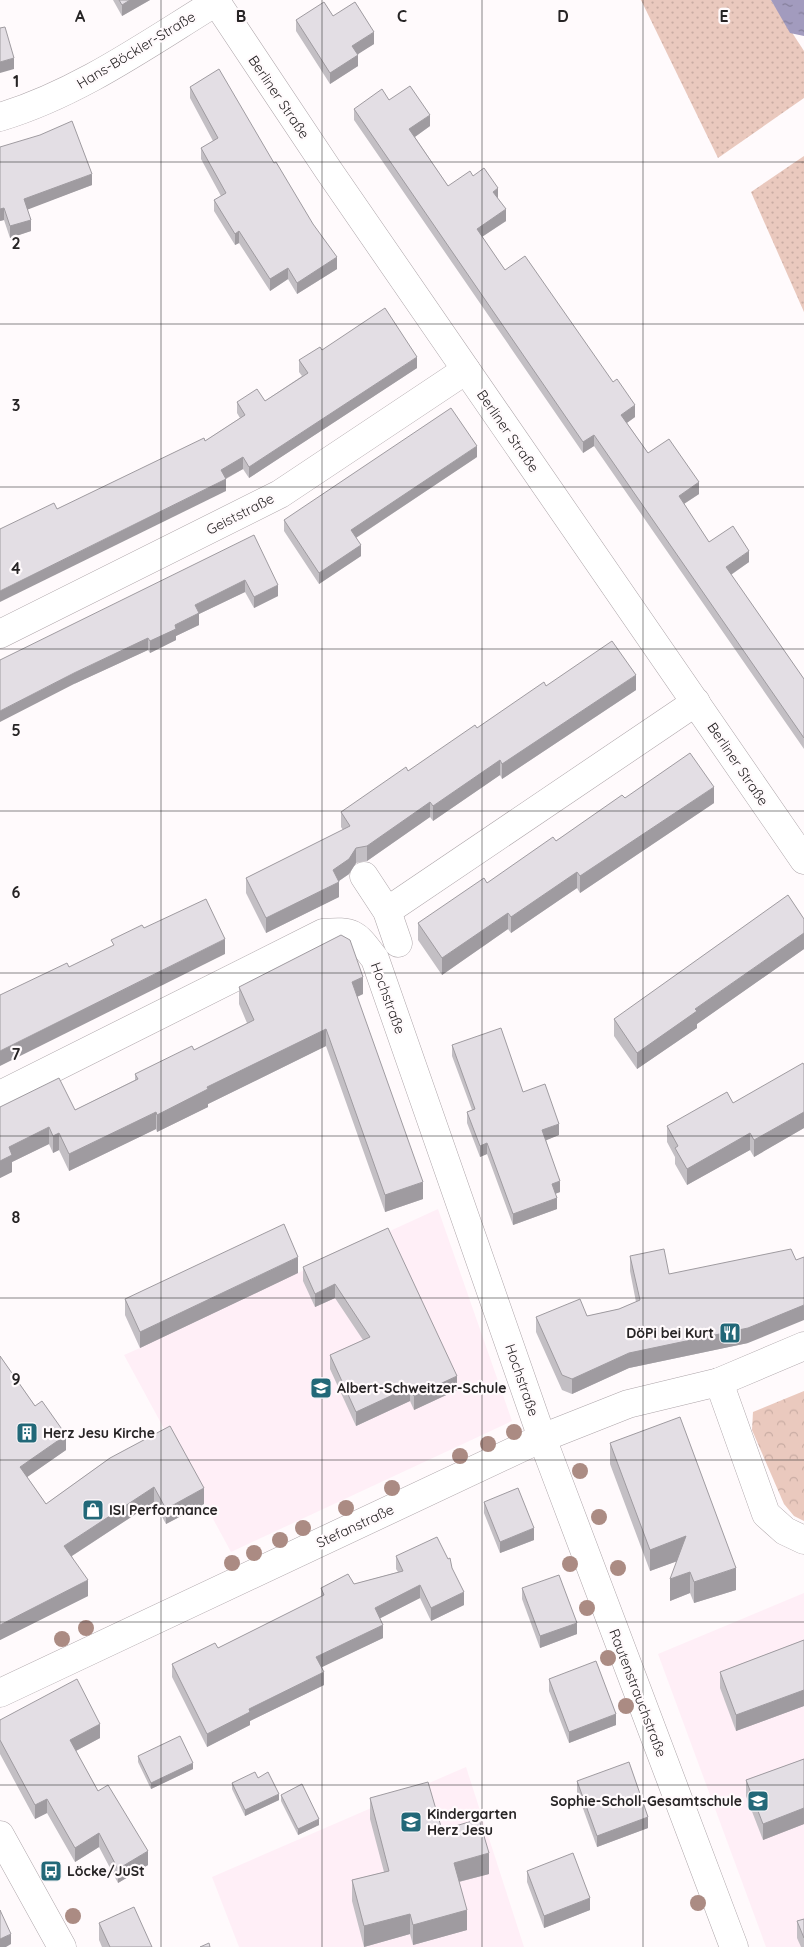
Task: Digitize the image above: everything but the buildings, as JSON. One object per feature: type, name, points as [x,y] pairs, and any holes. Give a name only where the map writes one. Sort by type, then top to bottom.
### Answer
[{"type":"street","name":"Hans-Böckler-Straße","points":[[0,117],[29,108],[99,76],[216,1]]},
{"type":"street","name":"Berliner Straße","points":[[216,1],[329,171],[804,860]]},
{"type":"street","name":"Geiststraße","points":[[0,634],[280,494],[466,370]]},
{"type":"street","points":[[387,911],[696,702]]},
{"type":"street","points":[[364,876],[387,911],[398,943]]},
{"type":"street","name":"Hochstraße","points":[[0,1095],[323,933],[346,931],[362,942],[375,959],[542,1438]]},
{"type":"street","name":"Stefanstraße","points":[[0,1694],[542,1438],[628,1404],[719,1382],[804,1346]]},
{"type":"street","points":[[719,1382],[766,1514],[785,1530],[804,1540]]},
{"type":"street","name":"Rautenstrauchstraße","points":[[542,1438],[734,1947]]},
{"type":"street","points":[[0,1835],[62,1947]]},
{"type":"shaded area","name":"Albert-Schweitzer-Schule","points":[[438,1209],[512,1421],[231,1552],[124,1355],[140,1348],[125,1315],[284,1240],[298,1273]]},
{"type":"shaded area","name":"Sophie-Scholl-Gesamtschule","points":[[804,1593],[804,1947],[766,1947],[658,1654]]},
{"type":"shaded area","name":"Kindergarten Herz Jesu","points":[[466,1767],[524,1947],[239,1947],[212,1877]]},
{"type":"green space","points":[[641,0],[771,0],[804,51],[804,98],[718,158]]},
{"type":"green space","points":[[804,156],[804,312],[751,192]]},
{"type":"green space","points":[[804,1391],[804,1521],[794,1516],[784,1504],[752,1430],[753,1412]]},
{"type":"water","points":[[771,0],[804,0],[804,36],[790,33]]},
{"type":"place","name":"DöPi bei Kurt","points":[[730,1333]]},
{"type":"place","name":"Albert-Schweitzer-Schule","points":[[321,1388]]},
{"type":"place","name":"Herz Jesu Kirche","points":[[27,1433]]},
{"type":"place","name":"ISI Performance","points":[[93,1510]]},
{"type":"place","name":"Sophie-Scholl-Gesamtschule","points":[[758,1801]]},
{"type":"place","name":"Kindergarten Herz Jesu","points":[[411,1822]]},
{"type":"place","name":"Löcke/JuSt","points":[[51,1871]]}]
